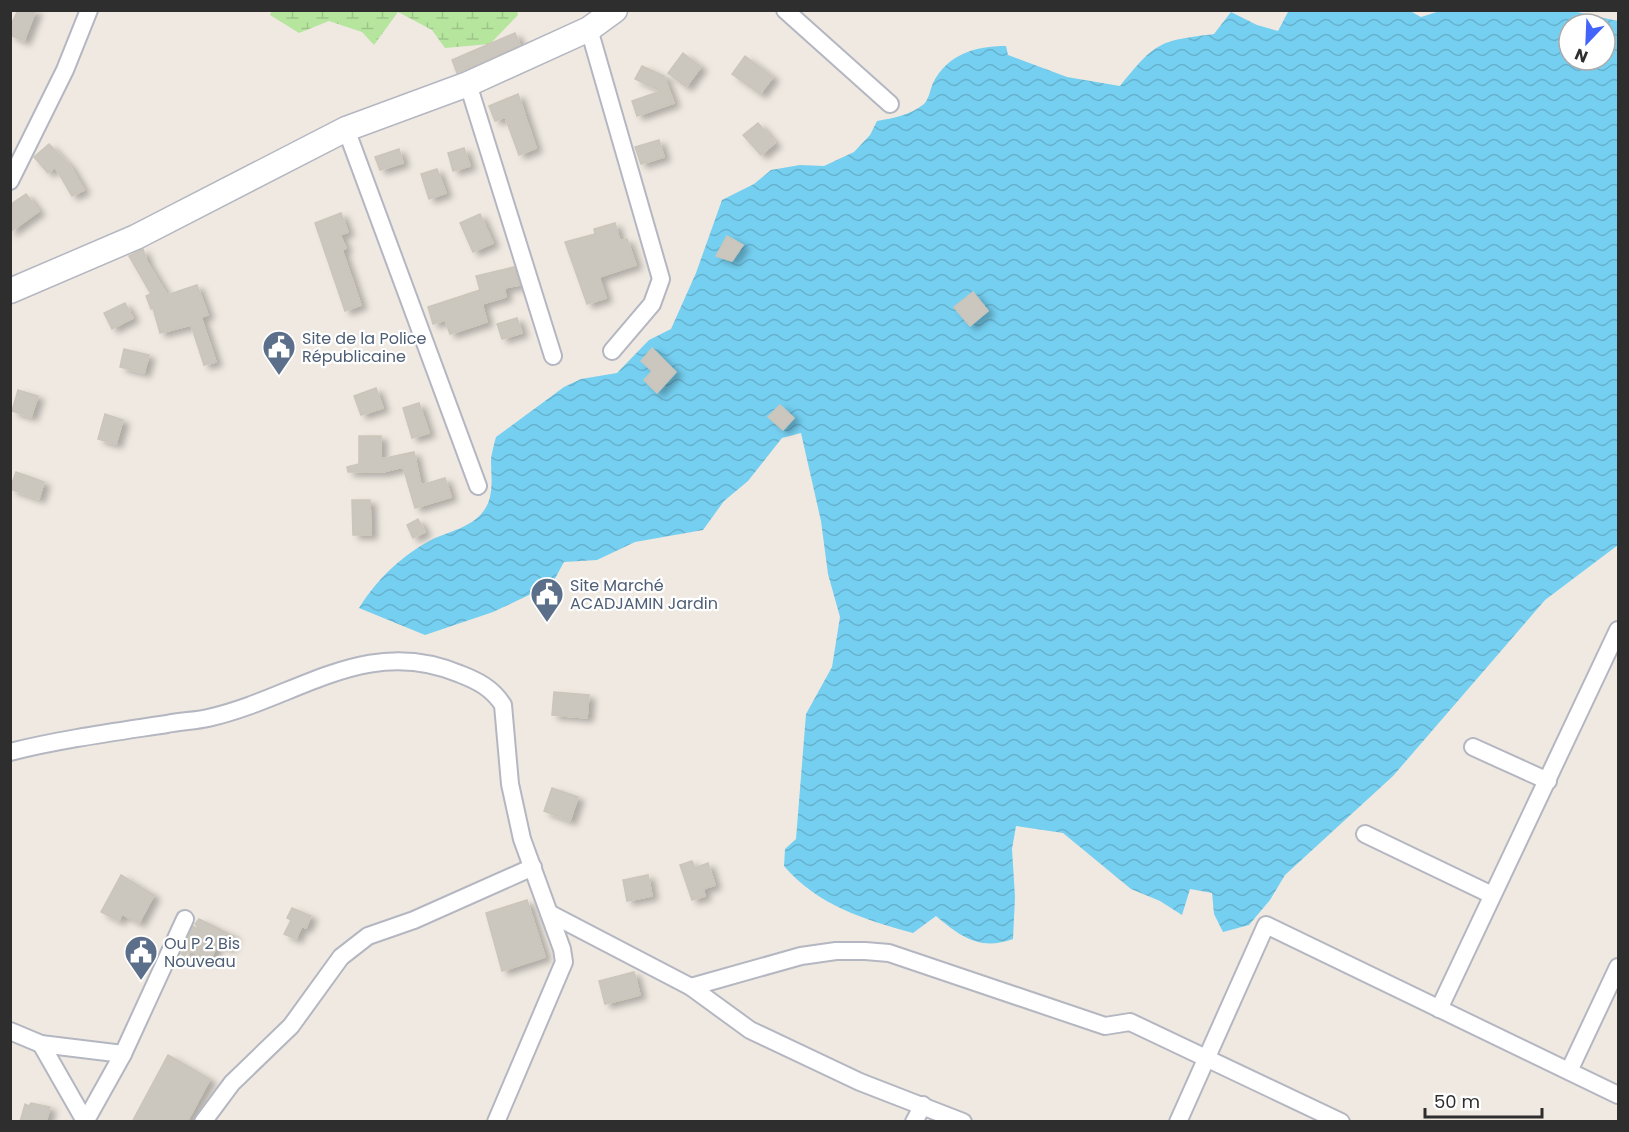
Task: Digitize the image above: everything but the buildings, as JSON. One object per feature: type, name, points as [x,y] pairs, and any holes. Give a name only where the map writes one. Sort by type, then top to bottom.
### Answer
[{"type":"street","points":[[10,181],[65,70],[88,10]]},
{"type":"street","points":[[10,291],[136,237],[345,129],[468,84],[589,29],[615,10]]},
{"type":"street","points":[[785,10],[890,104]]},
{"type":"street","points":[[589,29],[661,279],[652,304],[612,351]]},
{"type":"street","points":[[468,84],[554,356]]},
{"type":"street","points":[[345,129],[478,486]]},
{"type":"street","points":[[1439,1009],[1618,630]]},
{"type":"street","points":[[10,752],[97,735],[206,719],[250,707],[354,665],[375,661],[414,660],[447,669],[483,684],[497,695],[503,705],[510,784],[522,839],[562,949],[564,962],[496,1122]]},
{"type":"street","points":[[1473,747],[1548,781]]},
{"type":"street","points":[[1365,834],[1492,895]]},
{"type":"street","points":[[203,1122],[232,1083],[291,1026],[341,957],[368,936],[414,920],[533,867]]},
{"type":"street","points":[[549,913],[691,987],[760,1035],[860,1082],[963,1122]]},
{"type":"street","points":[[85,1121],[123,1054],[185,919]]},
{"type":"street","points":[[1178,1122],[1266,926],[1618,1095]]},
{"type":"street","points":[[691,987],[801,956],[836,951],[889,953],[1105,1026],[1130,1022],[1341,1122]]},
{"type":"street","points":[[1569,1071],[1618,967]]},
{"type":"street","points":[[10,1031],[41,1044],[123,1054]]},
{"type":"street","points":[[41,1044],[85,1121]]},
{"type":"street","points":[[914,1122],[922,1105]]},
{"type":"green space","points":[[272,10],[517,10],[518,15],[490,44],[445,48],[432,30],[398,12],[374,45],[362,32],[329,21],[299,33],[270,15]]},
{"type":"water","points":[[1289,10],[1410,11],[1421,17],[1440,11],[1568,10],[1577,12],[1557,12],[1557,72],[1617,72],[1618,21],[1618,545],[1545,600],[1393,776],[1285,875],[1270,900],[1249,925],[1223,932],[1214,914],[1212,893],[1190,889],[1182,915],[1160,901],[1131,889],[1063,833],[1016,826],[1012,849],[1015,897],[1013,939],[1001,942],[981,943],[972,940],[936,916],[913,933],[877,923],[827,901],[797,880],[784,866],[785,849],[796,839],[806,714],[832,667],[840,617],[828,574],[821,521],[801,433],[782,438],[748,481],[724,501],[703,530],[635,542],[597,560],[564,562],[552,584],[493,612],[425,635],[359,608],[382,577],[401,560],[433,539],[472,522],[482,513],[491,494],[491,459],[496,437],[564,387],[581,379],[617,373],[649,340],[671,329],[696,273],[722,200],[754,184],[771,170],[800,165],[824,166],[854,152],[870,135],[877,121],[896,117],[924,104],[933,83],[946,65],[973,50],[1006,46],[1008,55],[1067,77],[1120,86],[1142,60],[1159,46],[1181,39],[1214,34],[1231,12],[1257,25],[1278,31]]},
{"type":"place","name":"Site de la Police Républicaine","points":[[279,376]]},
{"type":"place","name":"Site Marché ACADJAMIN Jardin","points":[[547,623]]},
{"type":"place","name":"Ou P 2 Bis Nouveau","points":[[141,981]]}]
